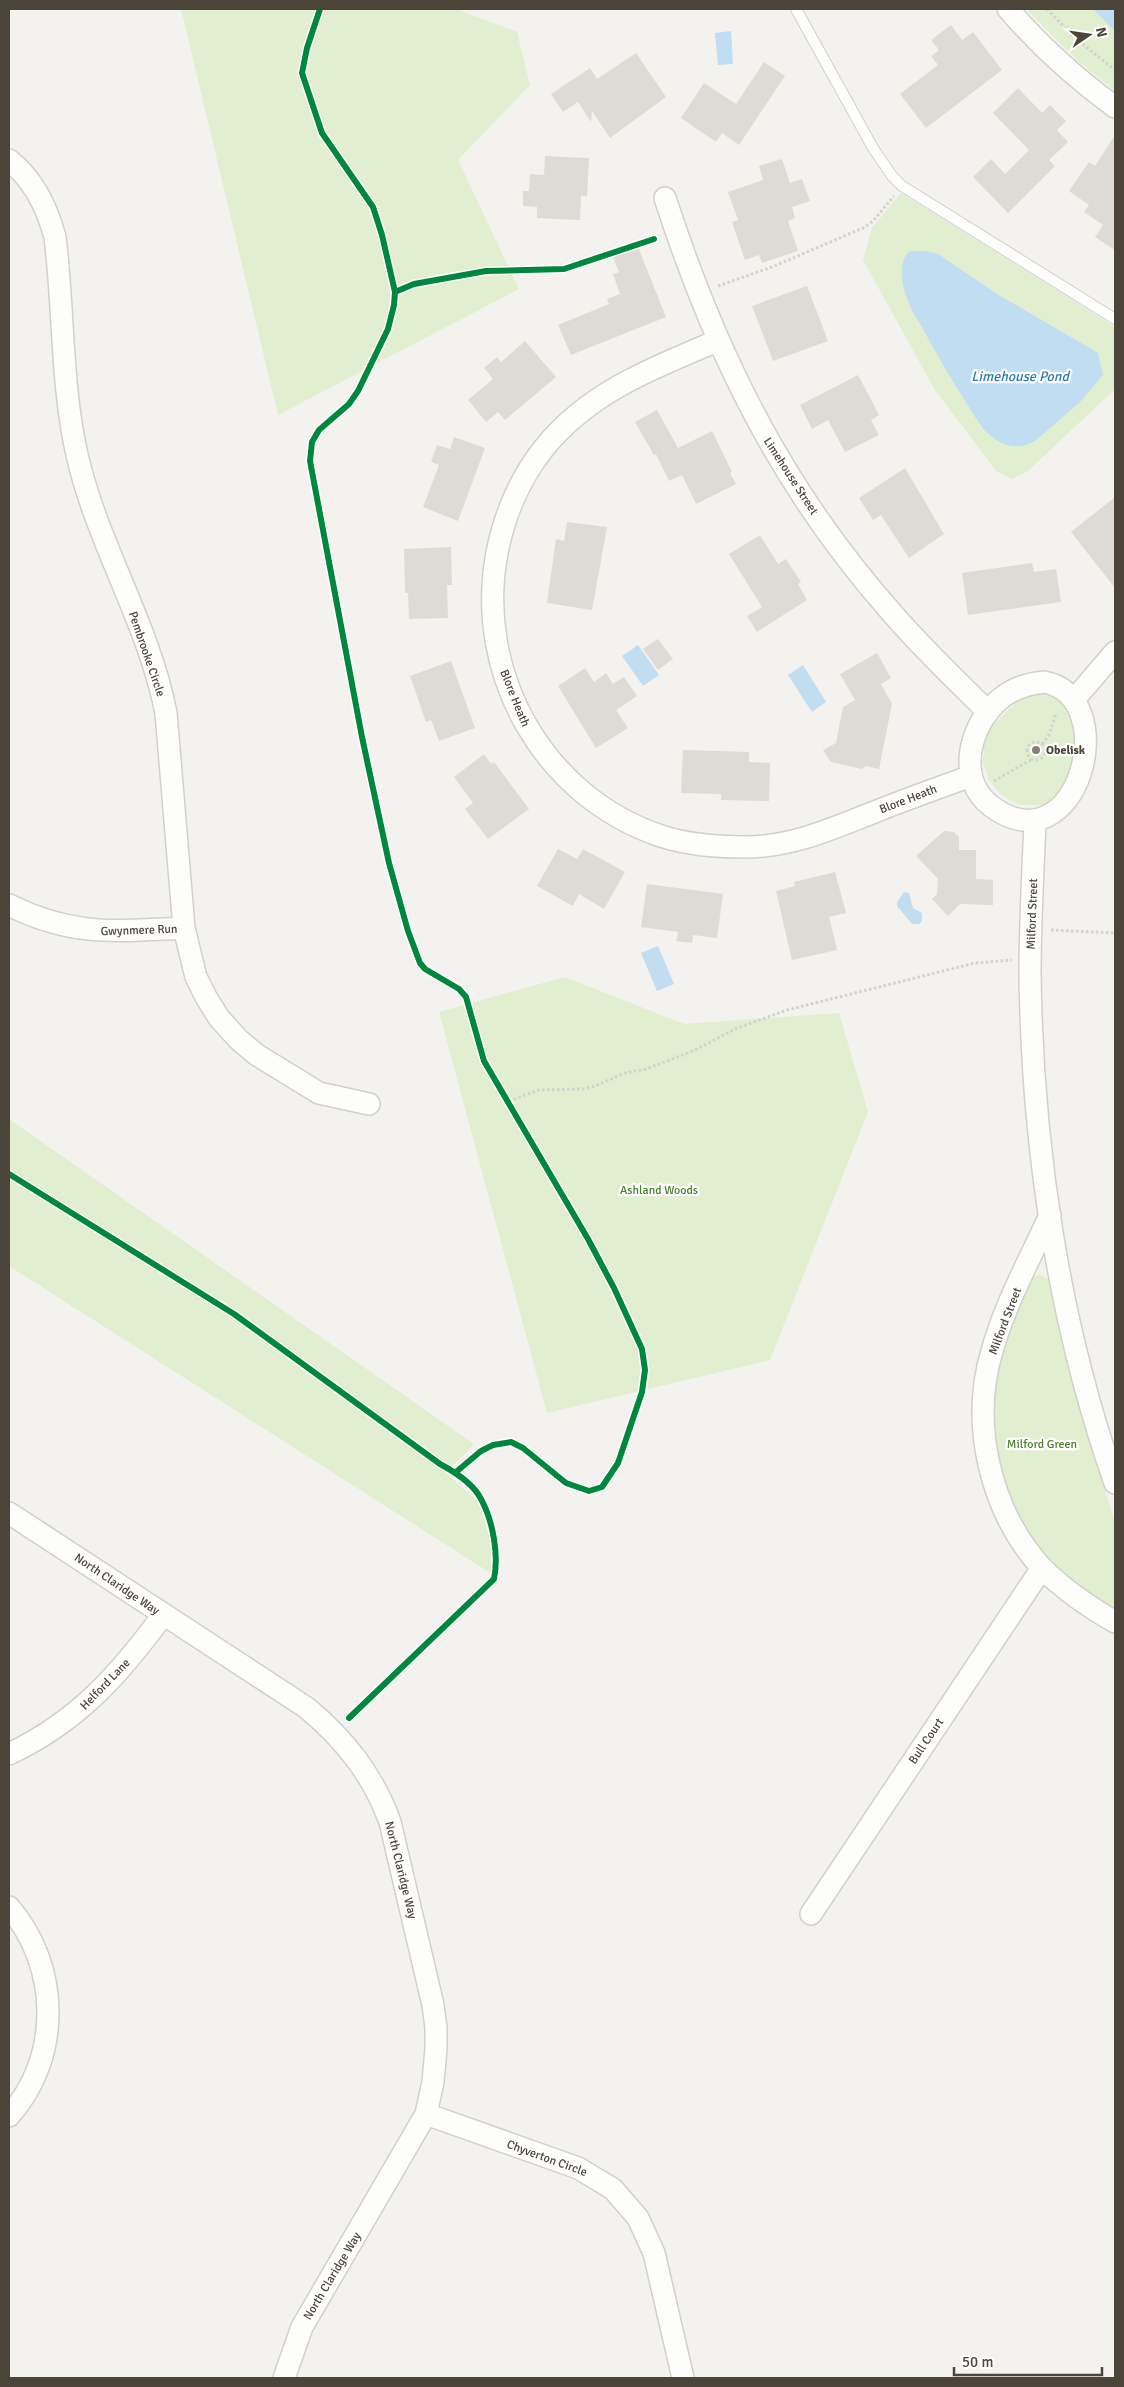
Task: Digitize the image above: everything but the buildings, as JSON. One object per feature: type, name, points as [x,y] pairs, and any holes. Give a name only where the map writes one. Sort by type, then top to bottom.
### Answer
[{"type":"street","points":[[1008,9],[1065,68],[1115,106]]},
{"type":"street","name":"Pembrooke Circle","points":[[9,160],[35,190],[50,220],[55,237],[72,426],[78,458],[96,516],[149,652],[161,690],[166,713],[184,928],[196,977],[219,1018],[239,1040],[257,1055],[319,1093],[369,1104]]},
{"type":"street","name":"Limehouse Street","points":[[666,198],[687,263],[717,340],[766,437],[803,497],[833,540],[892,614],[988,710]]},
{"type":"street","name":"Blore Heath","points":[[717,340],[627,381],[590,403],[565,425],[543,450],[514,499],[499,542],[493,576],[492,600],[498,652],[511,694],[527,729],[546,756],[566,779],[599,805],[644,830],[682,842],[705,845],[748,847],[790,842],[980,779]]},
{"type":"street","points":[[1080,694],[1115,652]]},
{"type":"street","points":[[1031,683],[1052,683],[1080,694],[1096,717],[1101,732],[1102,746],[1096,770],[1072,803],[1062,811],[1035,822],[1011,817],[995,808],[975,788],[980,779],[970,752],[974,738],[988,710],[1007,694],[1031,683]]},
{"type":"street","name":"Milford Street","points":[[1035,822],[1030,937],[1032,1031],[1039,1134],[1050,1215],[1069,1320],[1115,1483]]},
{"type":"street","name":"Gwynmere Run","points":[[9,905],[49,923],[84,930],[114,932],[184,928]]},
{"type":"street","name":"Milford Street","points":[[1050,1215],[999,1329],[989,1362],[983,1401],[987,1454],[996,1488],[1012,1526],[1042,1568],[1074,1595],[1115,1622]]},
{"type":"street","name":"North Claridge Way","points":[[9,1513],[307,1708],[344,1742],[358,1758],[379,1794],[390,1822],[433,2005],[436,2049],[433,2082],[426,2114],[400,2162],[302,2327],[284,2378]]},
{"type":"street","name":"Bull Court","points":[[810,1914],[1042,1568]]},
{"type":"street","name":"Helford Lane","points":[[9,1754],[51,1732],[93,1699],[142,1644],[163,1615]]},
{"type":"street","points":[[9,1907],[28,1934],[42,1964],[49,2006],[45,2043],[38,2070],[28,2090],[9,2116]]},
{"type":"street","name":"Chyverton Circle","points":[[426,2114],[578,2168],[613,2189],[638,2218],[654,2253],[683,2378]]},
{"type":"lane","points":[[796,9],[873,148],[892,176],[902,186],[1115,319]]},
{"type":"path","points":[[1047,9],[1075,38],[1115,70]]},
{"type":"path","points":[[716,286],[772,267],[864,228],[874,221],[902,186]]},
{"type":"path","points":[[1042,744],[1049,735],[1060,705]]},
{"type":"path","points":[[980,779],[1032,759],[1038,760],[1045,755],[1045,749],[1042,744],[1033,742],[1028,746],[1028,755],[1032,759]]},
{"type":"path","points":[[1051,930],[1115,933]]},
{"type":"path","points":[[509,1102],[540,1090],[582,1089],[595,1086],[625,1073],[646,1068],[693,1051],[735,1029],[787,1010],[974,963],[1013,960]]},
{"type":"path","points":[[504,1093],[514,1110]]},
{"type":"green space","points":[[181,9],[456,9],[517,32],[530,85],[458,160],[519,289],[278,415]]},
{"type":"green space","points":[[1026,9],[1115,9],[1115,91],[1078,61]]},
{"type":"green space","points":[[901,193],[1115,327],[1115,389],[1027,472],[1011,479],[996,471],[935,390],[863,260],[872,228]]},
{"type":"green space","points":[[1040,694],[1060,698],[1091,741],[1060,797],[1044,805],[1019,805],[1001,795],[989,780],[983,763],[984,744],[992,726],[1017,701]]},
{"type":"green space","name":"Ashland Woods","points":[[565,977],[684,1024],[839,1013],[868,1112],[770,1360],[547,1413],[439,1012]]},
{"type":"green space","points":[[9,1119],[474,1444],[446,1473],[479,1502],[491,1542],[492,1574],[9,1266]]},
{"type":"green space","name":"Milford Green","points":[[1039,1274],[1048,1279],[1080,1411],[1115,1522],[1115,1612],[1095,1599],[1044,1556],[1013,1506],[996,1451],[993,1404],[1000,1354],[1029,1280]]},
{"type":"water","points":[[1093,9],[1115,9],[1115,31]]},
{"type":"water","points":[[731,31],[733,64],[718,65],[715,33]]},
{"type":"water","name":"Limehouse Pond","points":[[910,251],[926,251],[938,254],[997,294],[1098,353],[1103,375],[1079,403],[1035,441],[1023,446],[1012,446],[995,439],[976,418],[909,305],[904,288],[902,267],[906,255]]},
{"type":"water","points":[[638,645],[659,675],[643,686],[622,656]]},
{"type":"water","points":[[803,665],[826,702],[812,712],[788,675]]},
{"type":"water","points":[[904,892],[909,893],[913,908],[922,913],[922,921],[919,924],[912,924],[897,906],[897,902]]},
{"type":"water","points":[[658,946],[674,984],[657,991],[641,953]]},
{"type":"cycle path","points":[[320,9],[307,48],[302,73],[322,133],[373,207],[382,235],[395,292],[388,329],[358,391],[349,404],[319,430],[312,442],[310,461],[362,737],[389,863],[408,931],[420,963],[425,969],[459,989],[466,997],[484,1061],[588,1239],[614,1288],[642,1349],[645,1370],[642,1392],[618,1463],[602,1487],[589,1491],[566,1483],[523,1448],[511,1442],[493,1445],[481,1451],[456,1472]]},
{"type":"cycle path","points":[[395,292],[414,284],[486,271],[564,269],[654,239]]},
{"type":"cycle path","points":[[9,1174],[234,1314],[463,1479],[478,1493],[489,1517],[494,1538],[496,1559],[494,1579],[349,1718]]},
{"type":"place","name":"Obelisk","points":[[1036,750]]}]
